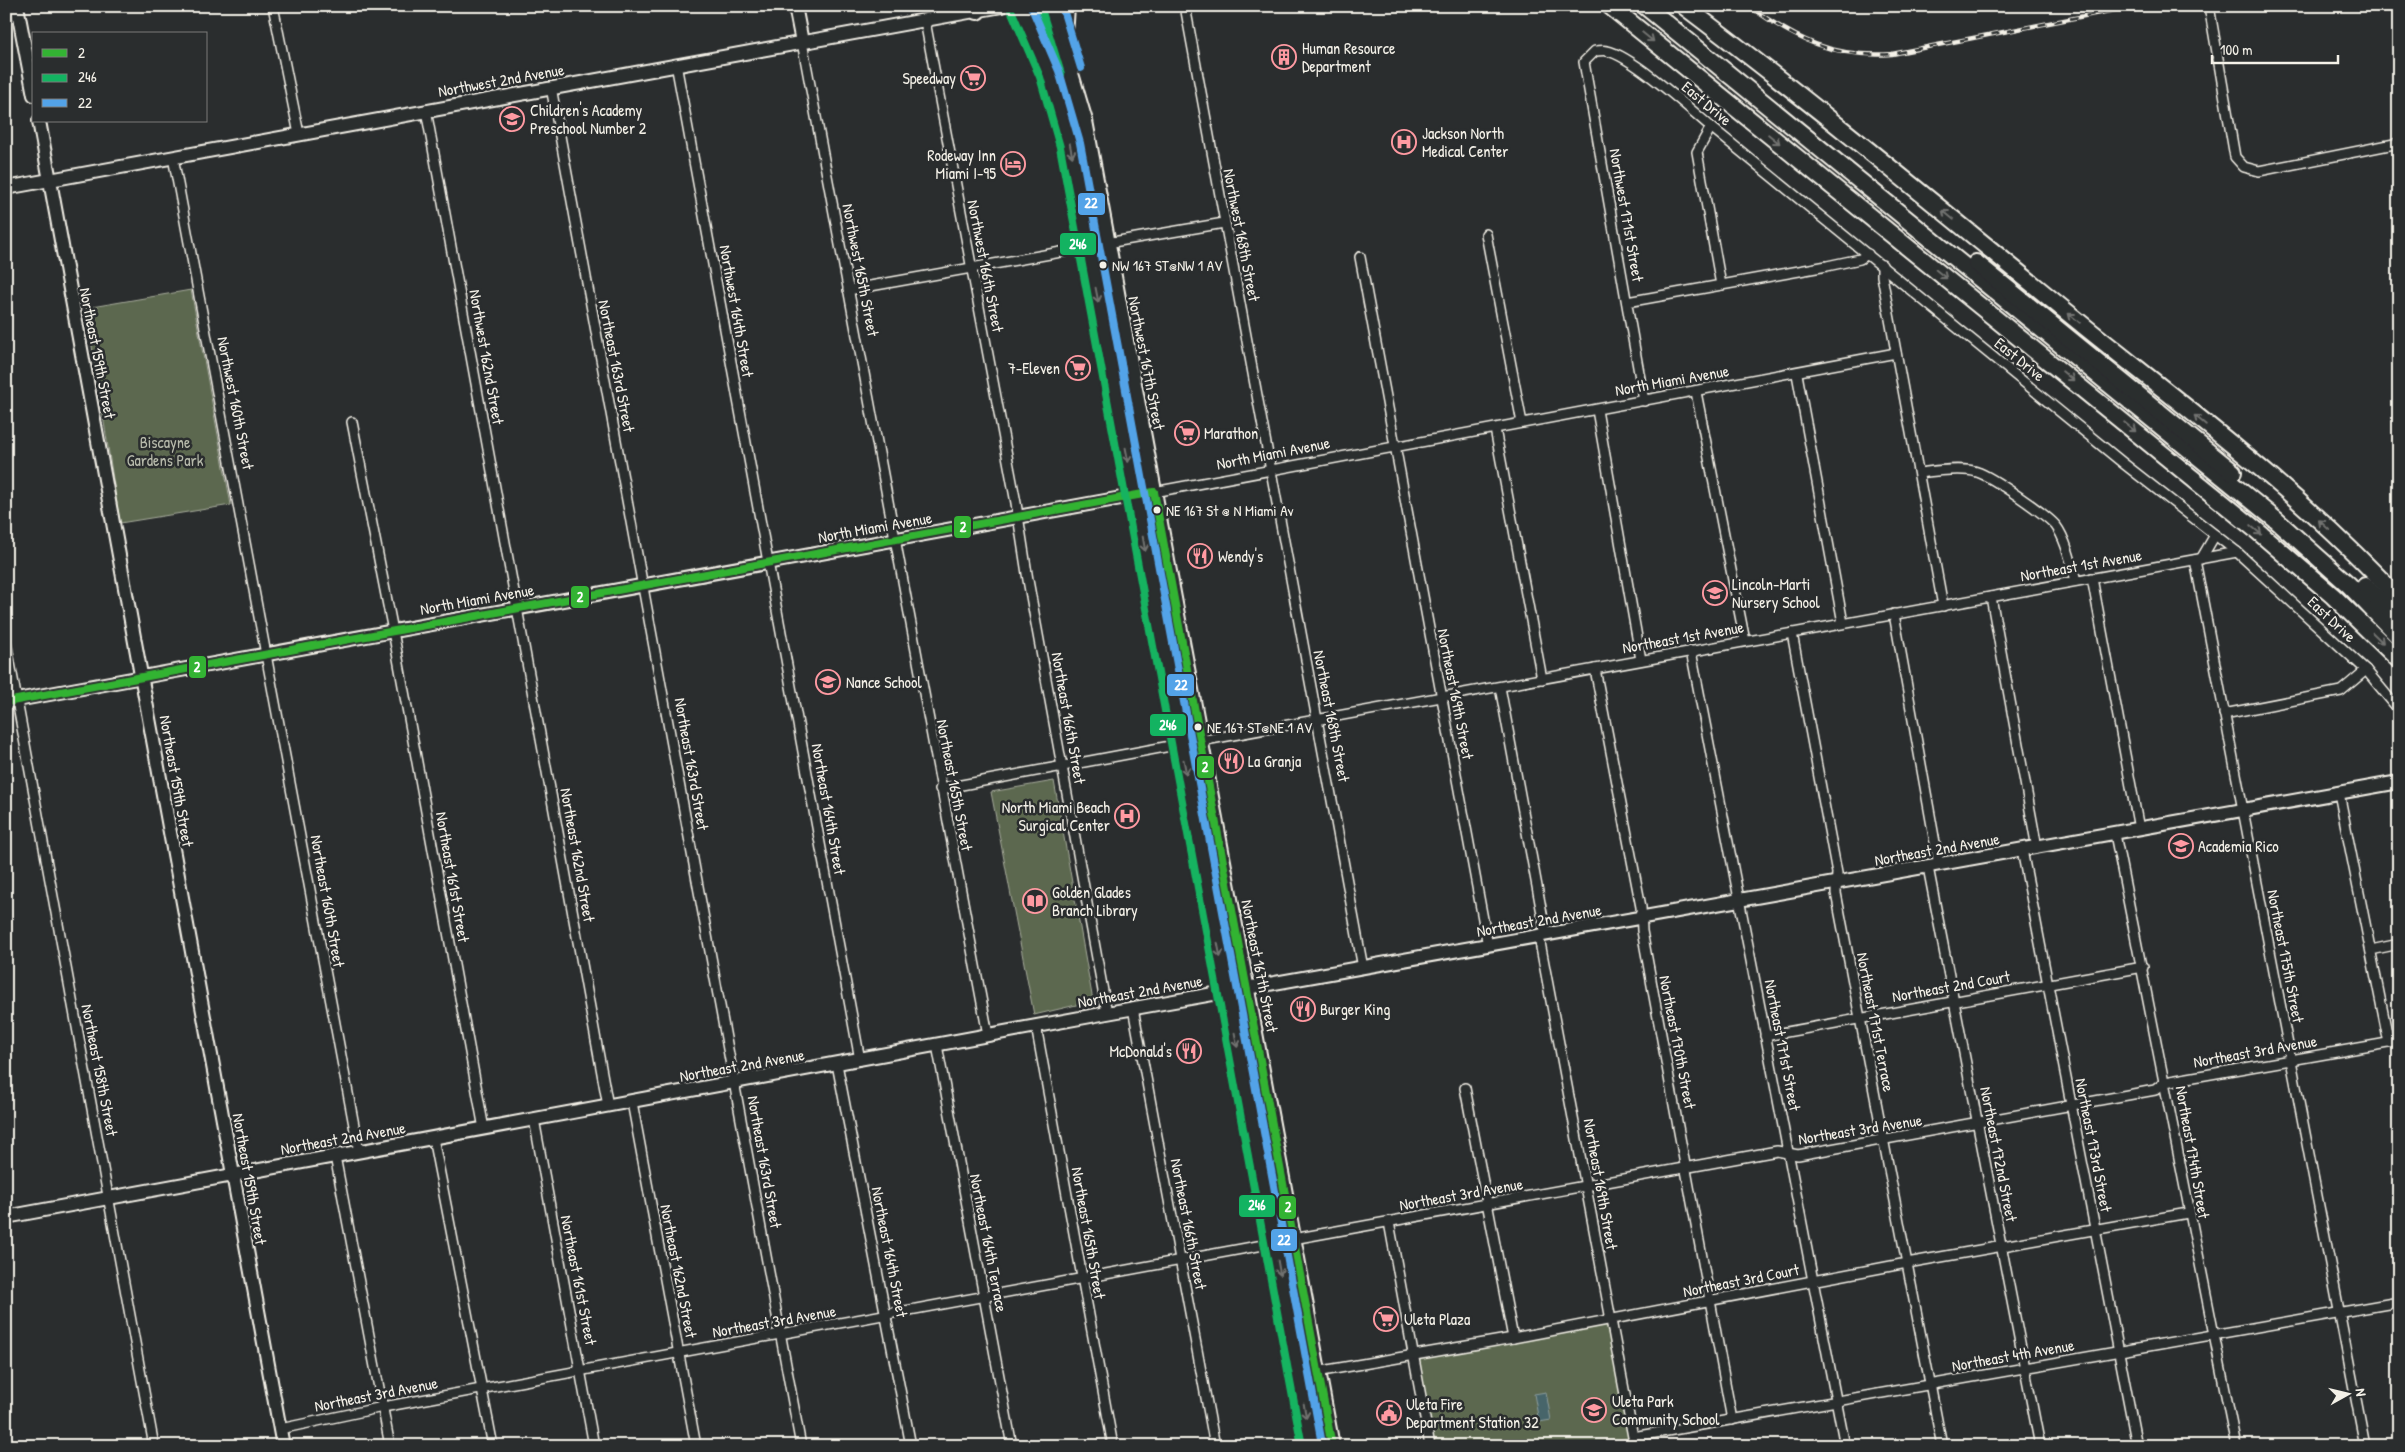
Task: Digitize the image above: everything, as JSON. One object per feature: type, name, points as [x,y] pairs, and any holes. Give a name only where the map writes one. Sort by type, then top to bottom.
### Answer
[{"type":"highway","points":[[1610,6],[2255,529],[2333,596],[2399,660]]},
{"type":"highway","points":[[1645,6],[1731,70],[2321,545],[2399,619]]},
{"type":"highway","points":[[1661,6],[1731,70],[2276,520],[2349,585],[2399,637]]},
{"type":"highway","points":[[1684,6],[1844,131],[2238,450],[2318,520],[2399,599]]},
{"type":"main road","points":[[1020,6],[1038,25],[1080,102]]},
{"type":"main road","points":[[1020,6],[1038,44],[1063,113],[1312,1446]]},
{"type":"main road","name":"Northwest 167th Street","points":[[1051,6],[1080,102],[1154,492]]},
{"type":"main road","points":[[1065,49],[1067,6]]},
{"type":"main road","points":[[1089,247],[1101,257],[1113,272]]},
{"type":"main road","name":"Northeast 167th Street","points":[[1154,492],[1332,1446]]},
{"type":"main road","points":[[1176,719],[1188,734],[1200,741]]},
{"type":"main road","points":[[1181,744],[1193,752],[1206,772]]},
{"type":"main road","points":[[1268,1206],[1283,1234],[1293,1239]]},
{"type":"main road","points":[[1274,1243],[1285,1249],[1299,1269]]},
{"type":"street","points":[[17,6],[32,85]]},
{"type":"street","points":[[273,6],[299,134]]},
{"type":"street","name":"Northwest 165th Street","points":[[795,6],[895,540]]},
{"type":"street","name":"Northwest 2nd Avenue","points":[[6,188],[676,64],[1002,6]]},
{"type":"street","name":"Northwest 168th Street","points":[[1185,6],[1271,470]]},
{"type":"street","points":[[2209,6],[2235,156],[2238,162],[2250,170],[2259,171],[2399,143]]},
{"type":"street","name":"Northwest 166th Street","points":[[925,21],[1018,517]]},
{"type":"street","name":"East Drive","points":[[1607,50],[1618,54],[1665,87],[1710,127],[2123,463],[2237,552],[2366,670],[2399,710]]},
{"type":"street","name":"Northwest 171st Street","points":[[1607,50],[1595,51],[1584,62],[1644,401]]},
{"type":"street","name":"Northwest 164th Street","points":[[676,64],[769,563]]},
{"type":"street","name":"Northeast 163rd Street","points":[[551,87],[736,1083],[801,1446]]},
{"type":"street","name":"Northwest 162nd Street","points":[[426,110],[518,608]]},
{"type":"street","name":"Northeast 159th Street","points":[[39,122],[234,1175],[282,1446]]},
{"type":"street","points":[[1710,127],[1697,152],[1721,285]]},
{"type":"street","name":"Northwest 160th Street","points":[[174,157],[267,655]]},
{"type":"street","points":[[1107,243],[1224,223]]},
{"type":"street","points":[[1486,234],[1522,423]]},
{"type":"street","points":[[848,290],[1089,247]]},
{"type":"street","points":[[1627,302],[1827,266],[1860,259],[1868,254]]},
{"type":"street","name":"Northeast 169th Street","points":[[1360,257],[1488,946]]},
{"type":"street","points":[[1882,265],[1882,276],[1944,606]]},
{"type":"street","name":"North Miami Avenue","points":[[12,701],[1797,374],[1896,353]]},
{"type":"street","points":[[1797,374],[1843,623]]},
{"type":"street","points":[[1696,392],[1745,641]]},
{"type":"street","points":[[1597,410],[1641,660]]},
{"type":"street","name":"Northeast 161st Street","points":[[352,422],[393,631],[484,1129]]},
{"type":"street","points":[[1495,429],[1542,678]]},
{"type":"street","name":"Northeast 168th Street","points":[[1271,470],[1363,968]]},
{"type":"street","points":[[1919,473],[1941,470],[1976,471],[2012,492],[2056,526],[2070,558],[2076,581]]},
{"type":"street","name":"Northeast 166th Street","points":[[1018,517],[1107,1013]]},
{"type":"street","points":[[2198,560],[2215,535]]},
{"type":"street","name":"Northeast 165th Street","points":[[895,540],[940,789],[988,1035]]},
{"type":"street","name":"Northeast 1st Avenue","points":[[1200,741],[2237,552]]},
{"type":"street","name":"Northeast 175th Street","points":[[2198,560],[2242,811],[2365,1446]]},
{"type":"street","name":"Northeast 164th Street","points":[[769,563],[860,1060]]},
{"type":"street","points":[[2092,578],[2139,829]]},
{"type":"street","points":[[1991,597],[2037,848]]},
{"type":"street","name":"Northeast 162nd Street","points":[[518,608],[608,1106]]},
{"type":"street","name":"Northeast 172nd Street","points":[[1894,614],[1955,1001],[2040,1446]]},
{"type":"street","name":"Northeast 171st Terrace","points":[[1792,632],[1837,873],[1836,893],[1942,1446]]},
{"type":"street","name":"Northeast 158th Street","points":[[6,641],[12,701],[54,908],[154,1446]]},
{"type":"street","name":"Northeast 171st Street","points":[[1691,651],[1845,1446]]},
{"type":"street","name":"Northeast 160th Street","points":[[267,655],[359,1152]]},
{"type":"street","name":"Northeast 170th Street","points":[[1595,669],[1732,1420]]},
{"type":"street","points":[[2224,714],[2341,691],[2366,670]]},
{"type":"street","name":"Northeast 169th Street","points":[[1500,687],[1586,1186],[1633,1437]]},
{"type":"street","points":[[940,789],[1181,744]]},
{"type":"street","name":"Northeast 2nd Avenue","points":[[6,1217],[1133,1008],[1641,919],[2399,782]]},
{"type":"street","points":[[2339,793],[2389,1043]]},
{"type":"street","name":"Northeast 174th Street","points":[[2115,834],[2143,967],[2212,1335],[2236,1446]]},
{"type":"street","name":"Northeast 173rd Street","points":[[2022,850],[2137,1446]]},
{"type":"street","points":[[2371,950],[2399,944]]},
{"type":"street","name":"Northeast 2nd Court","points":[[1765,1036],[2143,967]]},
{"type":"street","name":"Northeast 166th Street","points":[[1133,1008],[1215,1446]]},
{"type":"street","name":"Northeast 165th Street","points":[[1036,1026],[1113,1446]]},
{"type":"street","name":"Northeast 3rd Avenue","points":[[1293,1239],[1777,1152],[1798,1155],[1884,1141],[2155,1090],[2165,1082],[2399,1041]]},
{"type":"street","name":"Northeast 164th Terrace","points":[[937,1045],[1012,1446]]},
{"type":"street","name":"Northeast 164th Street","points":[[837,1064],[911,1446]]},
{"type":"street","points":[[1465,1088],[1513,1338]]},
{"type":"street","name":"Northeast 162nd Street","points":[[632,1102],[696,1446]]},
{"type":"street","name":"Northeast 161st Street","points":[[534,1119],[594,1446]]},
{"type":"street","points":[[433,1138],[493,1446]]},
{"type":"street","points":[[335,1156],[390,1446]]},
{"type":"street","name":"Northeast 3rd Court","points":[[1299,1375],[1513,1338],[2188,1213]]},
{"type":"street","points":[[1389,1222],[1430,1446]]},
{"type":"street","name":"Northeast 3rd Avenue","points":[[280,1429],[383,1407],[1274,1243]]},
{"type":"street","name":"Northeast 4th Avenue","points":[[1633,1437],[2399,1302]]},
{"type":"green space","name":"Biscayne Gardens Park","points":[[191,290],[231,505],[120,523],[86,308]]},
{"type":"green space","points":[[1054,781],[1093,1001],[1034,1015],[991,792]]},
{"type":"green space","points":[[1608,1325],[1630,1438],[1582,1446],[1434,1446],[1414,1359]]},
{"type":"water","points":[[1546,1392],[1551,1420],[1539,1422],[1534,1394]]},
{"type":"railway","points":[[1749,6],[1783,28],[1816,44],[1833,50],[1871,54],[1892,54],[2135,6]]},
{"type":"transit line","name":"22","points":[[1031,6],[1059,71],[1080,143],[1322,1444]]},
{"type":"transit line","name":"22","points":[[1062,6],[1081,68]]},
{"type":"transit line","name":"246","points":[[1041,9],[1061,74]]},
{"type":"transit line","name":"246","points":[[1011,10],[1040,77],[1060,147],[1302,1446]]},
{"type":"transit line","name":"2","points":[[1154,492],[1332,1446]]},
{"type":"transit line","name":"2","points":[[6,702],[1154,492]]},
{"type":"place","name":"Human Resource Department","points":[[1284,57]]},
{"type":"place","name":"Speedway","points":[[973,78]]},
{"type":"place","name":"Children's Academy Preschool Number 2","points":[[512,119]]},
{"type":"place","name":"Jackson North Medical Center","points":[[1404,142]]},
{"type":"place","name":"Rodeway Inn Miami I-95","points":[[1013,164]]},
{"type":"place","name":"NW 167 ST@NW 1 AV","points":[[1103,265]]},
{"type":"place","name":"7-Eleven","points":[[1078,368]]},
{"type":"place","name":"Marathon","points":[[1187,433]]},
{"type":"place","name":"NE 167 St @ N Miami Av","points":[[1157,510]]},
{"type":"place","name":"Wendy's","points":[[1200,556]]},
{"type":"place","name":"Lincoln-Marti Nursery School","points":[[1715,593]]},
{"type":"place","name":"Nance School","points":[[828,682]]},
{"type":"place","name":"NE 167 ST@NE 1 AV","points":[[1198,727]]},
{"type":"place","name":"La Granja","points":[[1231,761]]},
{"type":"place","name":"North Miami Beach Surgical Center","points":[[1127,816]]},
{"type":"place","name":"Academia Rico","points":[[2181,846]]},
{"type":"place","name":"Golden Glades Branch Library","points":[[1035,901]]},
{"type":"place","name":"Burger King","points":[[1303,1009]]},
{"type":"place","name":"McDonald's","points":[[1189,1051]]},
{"type":"place","name":"Uleta Plaza","points":[[1386,1319]]},
{"type":"place","name":"Uleta Park Community School","points":[[1594,1410]]},
{"type":"place","name":"Uleta Fire Department Station 32","points":[[1389,1413]]}]
